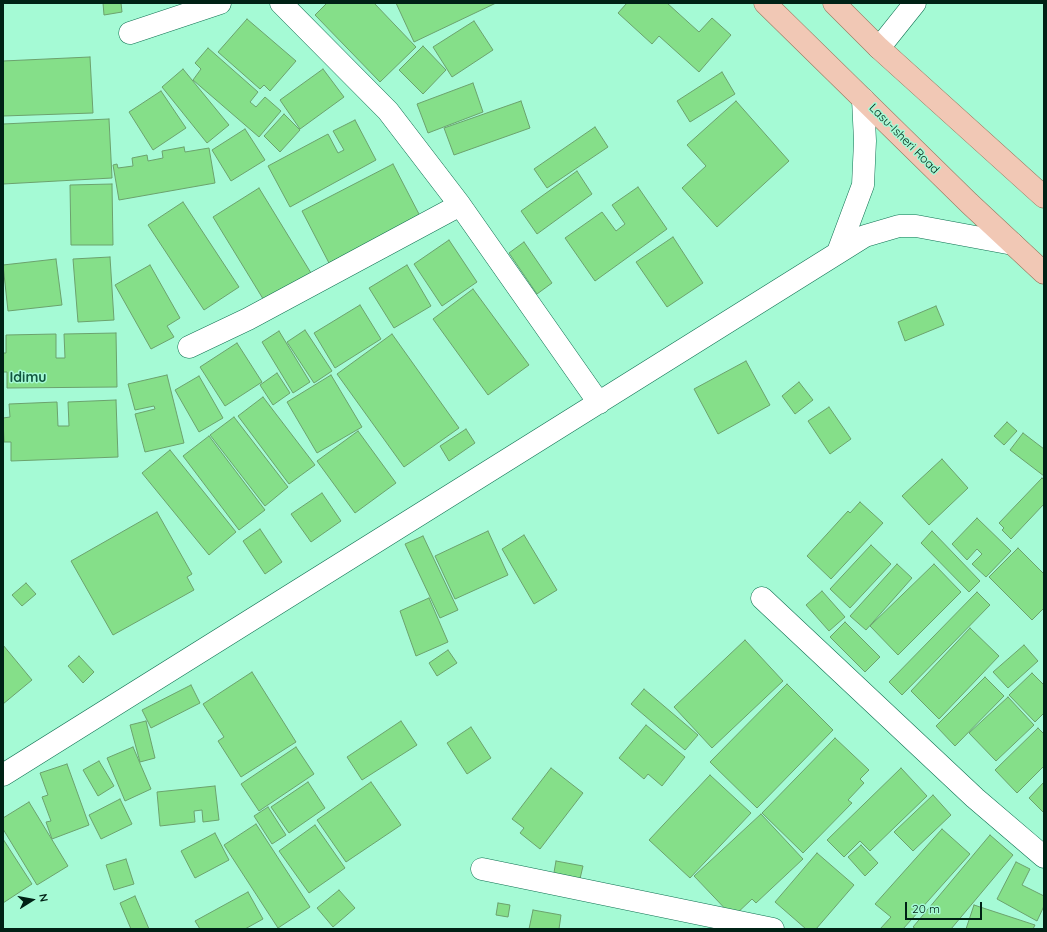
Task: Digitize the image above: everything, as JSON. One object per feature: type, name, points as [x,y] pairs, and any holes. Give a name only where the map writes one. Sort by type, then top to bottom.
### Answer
[{"type":"main road","name":"Lasu-Isheri Road","points":[[765,3],[1013,244],[1044,272]]},
{"type":"main road","points":[[834,3],[879,48],[1044,196]]},
{"type":"street","points":[[130,33],[220,3]]},
{"type":"street","points":[[281,3],[388,111],[460,205],[599,403]]},
{"type":"street","points":[[879,48],[915,3]]},
{"type":"street","points":[[838,252],[863,185],[866,141],[863,99]]},
{"type":"street","points":[[189,347],[248,319],[460,205]]},
{"type":"street","points":[[3,775],[865,236],[899,226],[910,226],[1013,244]]},
{"type":"street","points":[[762,598],[975,798],[1044,856]]},
{"type":"street","points":[[482,869],[774,929]]},
{"type":"building","points":[[103,3],[121,3],[122,12],[104,15]]},
{"type":"building","points":[[327,3],[374,3],[416,47],[380,82],[315,15]]},
{"type":"building","points":[[396,3],[496,3],[414,42]]},
{"type":"building","points":[[627,3],[667,3],[699,32],[712,18],[731,35],[699,72],[659,36],[652,44],[618,13]]},
{"type":"building","points":[[247,19],[296,61],[270,91],[264,85],[260,89],[218,52]]},
{"type":"building","points":[[474,21],[493,50],[452,77],[433,47]]},
{"type":"building","points":[[423,46],[446,70],[423,94],[399,70]]},
{"type":"building","points":[[208,48],[258,92],[250,102],[256,107],[265,97],[281,111],[259,137],[193,80],[201,69],[195,63]]},
{"type":"building","points":[[90,57],[93,113],[3,116],[3,61]]},
{"type":"building","points":[[183,69],[229,125],[207,143],[162,87]]},
{"type":"building","points":[[323,69],[344,97],[300,129],[280,100]]},
{"type":"building","points":[[722,72],[735,94],[690,122],[677,101]]},
{"type":"building","points":[[473,83],[483,112],[428,133],[417,104]]},
{"type":"building","points":[[161,91],[186,128],[153,150],[129,112]]},
{"type":"building","points":[[521,101],[530,128],[454,155],[444,128]]},
{"type":"building","points":[[736,101],[789,161],[717,227],[682,188],[706,166],[687,145]]},
{"type":"building","points":[[284,114],[300,130],[280,152],[264,136]]},
{"type":"building","points":[[109,119],[112,178],[3,184],[3,124]]},
{"type":"building","points":[[355,120],[376,160],[290,207],[268,166],[328,134],[338,153],[344,150],[333,131]]},
{"type":"building","points":[[595,127],[608,147],[547,188],[534,169]]},
{"type":"building","points":[[245,129],[265,160],[231,181],[212,150]]},
{"type":"building","points":[[184,147],[185,152],[209,148],[215,183],[119,200],[113,165],[117,164],[118,168],[133,166],[132,158],[147,155],[148,161],[163,158],[162,151]]},
{"type":"building","points":[[393,164],[420,216],[329,263],[302,211]]},
{"type":"building","points":[[577,171],[592,194],[537,234],[521,211]]},
{"type":"building","points":[[112,184],[113,245],[71,245],[70,185]]},
{"type":"building","points":[[638,187],[667,229],[595,281],[565,238],[602,212],[616,231],[625,224],[612,205]]},
{"type":"building","points":[[259,188],[311,273],[265,302],[213,217]]},
{"type":"building","points":[[183,202],[239,287],[204,310],[148,225]]},
{"type":"building","points":[[673,237],[703,283],[667,307],[636,262]]},
{"type":"building","points":[[449,240],[477,282],[442,306],[414,264]]},
{"type":"building","points":[[524,242],[552,283],[537,294],[509,253]]},
{"type":"building","points":[[110,257],[114,320],[78,322],[73,259]]},
{"type":"building","points":[[56,259],[62,305],[8,311],[3,265]]},
{"type":"building","points":[[150,265],[180,318],[167,326],[174,337],[151,349],[115,285]]},
{"type":"building","points":[[407,265],[431,306],[394,328],[369,288]]},
{"type":"building","points":[[473,289],[529,365],[488,395],[433,319]]},
{"type":"building","points":[[360,305],[381,339],[335,368],[314,333]]},
{"type":"building","points":[[936,306],[944,325],[905,341],[898,322]]},
{"type":"building","points":[[305,330],[332,371],[314,383],[287,342]]},
{"type":"building","points":[[279,331],[310,382],[293,393],[262,342]]},
{"type":"building","points":[[116,333],[117,387],[7,388],[7,372],[3,372],[3,353],[6,353],[6,335],[56,334],[56,358],[65,358],[64,334]]},
{"type":"building","points":[[392,334],[459,428],[404,467],[337,374]]},
{"type":"building","points":[[237,343],[262,382],[225,406],[200,367]]},
{"type":"building","points":[[746,361],[770,405],[718,434],[694,389]]},
{"type":"building","points":[[277,373],[290,393],[273,405],[260,385]]},
{"type":"building","points":[[167,375],[184,443],[145,452],[135,414],[155,409],[154,406],[135,410],[128,384]]},
{"type":"building","points":[[331,375],[362,427],[317,453],[287,402]]},
{"type":"building","points":[[199,376],[223,418],[199,432],[175,390]]},
{"type":"building","points":[[799,382],[813,400],[795,414],[782,396]]},
{"type":"building","points":[[263,397],[315,465],[289,484],[238,416]]},
{"type":"building","points":[[116,400],[118,457],[11,461],[11,442],[4,442],[3,418],[10,417],[9,404],[57,402],[58,426],[69,426],[68,402]]},
{"type":"building","points":[[829,407],[851,439],[830,454],[808,421]]},
{"type":"building","points":[[234,417],[288,487],[265,506],[210,435]]},
{"type":"building","points":[[1007,422],[1017,431],[1004,445],[994,436]]},
{"type":"building","points":[[466,429],[475,443],[449,461],[440,446]]},
{"type":"building","points":[[358,431],[396,483],[355,513],[317,461]]},
{"type":"building","points":[[1023,433],[1044,449],[1044,476],[1010,450]]},
{"type":"building","points":[[209,436],[265,510],[239,530],[183,456]]},
{"type":"building","points":[[170,450],[236,532],[209,555],[142,473]]},
{"type":"building","points":[[942,459],[968,488],[929,525],[902,496]]},
{"type":"building","points":[[1042,478],[1044,480],[1044,504],[1011,539],[1002,530],[1004,528],[999,523]]},
{"type":"building","points":[[322,493],[341,521],[311,542],[291,514]]},
{"type":"building","points":[[860,502],[883,523],[831,579],[807,556],[848,511],[850,513]]},
{"type":"building","points":[[157,512],[192,574],[187,577],[194,590],[113,635],[71,561]]},
{"type":"building","points":[[977,518],[1011,551],[986,577],[972,564],[982,554],[977,549],[967,560],[952,544]]},
{"type":"building","points":[[260,529],[282,562],[265,574],[243,541]]},
{"type":"building","points":[[488,531],[508,575],[455,599],[435,556]]},
{"type":"building","points":[[932,531],[980,581],[969,592],[921,543]]},
{"type":"building","points":[[524,535],[557,590],[534,604],[502,549]]},
{"type":"building","points":[[423,536],[458,610],[440,618],[405,544]]},
{"type":"building","points":[[871,545],[891,564],[850,608],[830,589]]},
{"type":"building","points":[[1018,548],[1044,574],[1044,608],[1032,620],[989,577]]},
{"type":"building","points":[[897,564],[912,578],[866,630],[850,616]]},
{"type":"building","points":[[934,564],[961,592],[898,655],[870,626]]},
{"type":"building","points":[[26,583],[36,594],[22,606],[12,595]]},
{"type":"building","points":[[822,591],[845,617],[829,631],[806,605]]},
{"type":"building","points":[[977,592],[990,605],[902,695],[889,682]]},
{"type":"building","points":[[429,598],[448,642],[416,656],[400,611]]},
{"type":"building","points":[[845,622],[880,657],[865,672],[830,637]]},
{"type":"building","points":[[970,628],[999,656],[939,719],[911,691]]},
{"type":"building","points":[[745,640],[783,681],[712,748],[674,707]]},
{"type":"building","points":[[3,645],[32,680],[3,704]]},
{"type":"building","points":[[1024,645],[1038,661],[1008,688],[993,672]]},
{"type":"building","points":[[448,650],[457,663],[437,676],[429,663]]},
{"type":"building","points":[[79,656],[94,672],[83,683],[68,666]]},
{"type":"building","points":[[252,672],[296,742],[241,777],[218,741],[224,737],[203,704]]},
{"type":"building","points":[[1032,673],[1044,685],[1044,713],[1035,722],[1009,695]]},
{"type":"building","points":[[985,677],[1004,696],[955,746],[936,726]]},
{"type":"building","points":[[787,684],[833,730],[757,808],[710,762]]},
{"type":"building","points":[[191,685],[200,703],[151,728],[142,710]]},
{"type":"building","points":[[644,689],[698,735],[685,750],[631,704]]},
{"type":"building","points":[[1008,697],[1034,725],[996,761],[969,733]]},
{"type":"building","points":[[146,721],[155,758],[140,762],[130,725]]},
{"type":"building","points":[[401,721],[417,745],[362,780],[347,757]]},
{"type":"building","points":[[646,725],[685,757],[662,786],[648,774],[644,779],[619,758]]},
{"type":"building","points":[[471,727],[491,758],[467,774],[447,743]]},
{"type":"building","points":[[1038,728],[1044,734],[1044,766],[1017,793],[995,770]]},
{"type":"building","points":[[835,738],[869,770],[860,779],[864,783],[848,800],[852,803],[803,853],[762,813]]},
{"type":"building","points":[[133,747],[151,789],[125,801],[107,758]]},
{"type":"building","points":[[296,747],[314,774],[259,811],[241,784]]},
{"type":"building","points":[[99,761],[114,786],[98,796],[83,770]]},
{"type":"building","points":[[67,764],[89,825],[52,839],[46,822],[51,821],[42,797],[48,795],[40,773]]},
{"type":"building","points":[[551,768],[583,793],[540,849],[520,833],[524,828],[512,819]]},
{"type":"building","points":[[901,768],[927,796],[870,851],[860,841],[844,857],[827,840]]},
{"type":"building","points":[[710,775],[751,813],[690,878],[649,840]]},
{"type":"building","points":[[308,782],[325,808],[289,833],[271,807]]},
{"type":"building","points":[[371,782],[401,825],[346,862],[317,820]]},
{"type":"building","points":[[1044,782],[1044,813],[1029,798]]},
{"type":"building","points":[[215,786],[219,820],[203,822],[202,810],[194,811],[195,822],[160,826],[157,792]]},
{"type":"building","points":[[933,795],[951,815],[913,851],[894,832]]},
{"type":"building","points":[[120,799],[132,824],[101,839],[89,815]]},
{"type":"building","points":[[29,802],[68,866],[37,885],[3,829],[3,818]]},
{"type":"building","points":[[268,807],[286,835],[272,844],[254,816]]},
{"type":"building","points":[[761,814],[803,859],[756,903],[752,899],[733,917],[694,876]]},
{"type":"building","points":[[256,824],[310,907],[278,928],[224,845]]},
{"type":"building","points":[[315,825],[345,868],[309,893],[279,851]]},
{"type":"building","points":[[942,829],[970,854],[903,929],[880,929],[891,917],[875,904]]},
{"type":"building","points":[[215,833],[229,860],[195,878],[181,851]]},
{"type":"building","points":[[990,835],[1013,855],[951,929],[916,929],[913,927]]},
{"type":"building","points":[[3,839],[32,884],[3,903]]},
{"type":"building","points":[[861,845],[878,863],[865,876],[848,857]]},
{"type":"building","points":[[817,853],[854,885],[816,929],[806,929],[775,902]]},
{"type":"building","points":[[126,859],[134,884],[114,890],[106,865]]},
{"type":"building","points":[[556,861],[583,866],[579,883],[553,878]]},
{"type":"building","points":[[1016,862],[1030,869],[1022,885],[1044,896],[1044,906],[1037,921],[997,899]]},
{"type":"building","points":[[339,890],[355,908],[333,927],[317,908]]},
{"type":"building","points":[[248,892],[263,919],[245,929],[200,929],[195,921]]},
{"type":"building","points":[[135,896],[149,929],[131,929],[120,903]]},
{"type":"building","points":[[498,903],[510,905],[508,917],[496,915]]},
{"type":"building","points":[[974,905],[1035,925],[1033,929],[966,929]]},
{"type":"building","points":[[533,910],[561,915],[559,929],[529,929]]},
{"type":"district","name":"Idimu","points":[[28,378]]}]
